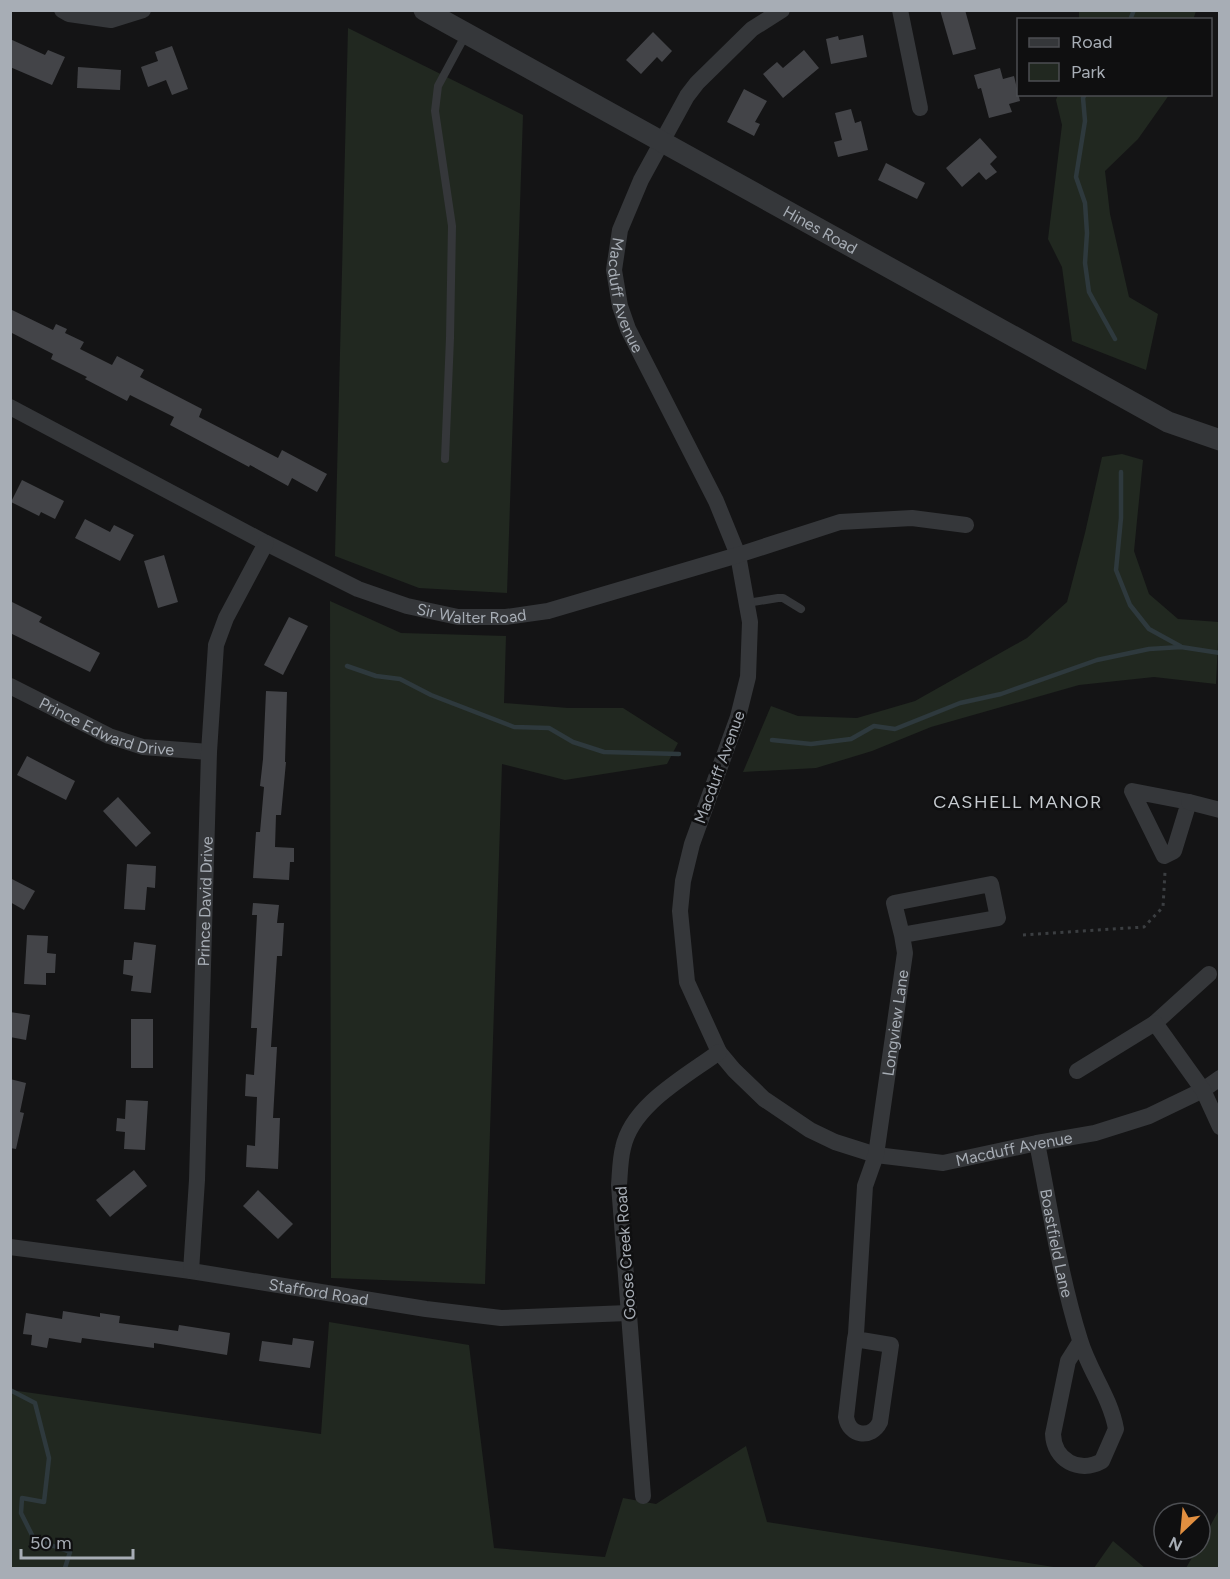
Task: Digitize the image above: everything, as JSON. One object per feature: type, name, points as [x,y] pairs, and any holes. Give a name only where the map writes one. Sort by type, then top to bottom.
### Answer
[{"type":"street","points":[[62,10],[69,14],[111,20],[143,10]]},
{"type":"street","name":"Hines Road","points":[[424,10],[1168,422],[1220,440]]},
{"type":"street","name":"Macduff Avenue","points":[[782,10],[752,29],[697,83],[687,96],[663,144],[641,180],[620,230],[614,270],[620,306],[628,329],[716,501],[738,555],[750,622],[748,677],[738,717],[692,844],[683,881],[680,911],[687,982],[719,1052],[749,1086],[786,1115],[836,1142],[876,1155],[943,1163],[1095,1133],[1149,1116],[1203,1090],[1220,1077]]},
{"type":"street","points":[[900,10],[920,108]]},
{"type":"street","name":"Sir Walter Road","points":[[10,407],[266,543],[358,589],[407,606],[458,616],[506,616],[548,611],[738,555],[840,522],[912,518],[966,525]]},
{"type":"street","name":"Prince David Drive","points":[[190,1270],[197,1180],[209,752],[216,645],[226,618],[266,543]]},
{"type":"street","name":"Prince Edward Drive","points":[[10,686],[109,736],[143,747],[209,752]]},
{"type":"street","points":[[1189,802],[1220,810]]},
{"type":"street","name":"Longview Lane","points":[[855,1339],[891,1345],[880,1422],[875,1430],[865,1434],[854,1431],[847,1423],[846,1417],[855,1339],[864,1195],[867,1176],[876,1155],[905,953],[894,903],[991,884],[998,918],[902,935]]},
{"type":"street","points":[[1077,1071],[1155,1023],[1209,974]]},
{"type":"street","points":[[1155,1023],[1203,1090],[1220,1127]]},
{"type":"street","name":"Goose Creek Road","points":[[643,1496],[619,1185],[622,1148],[632,1124],[649,1103],[719,1052]]},
{"type":"street","name":"Boastfield Lane","points":[[1036,1143],[1060,1261],[1080,1342],[1110,1404],[1116,1428],[1102,1461],[1084,1467],[1068,1462],[1058,1454],[1053,1443],[1068,1360],[1080,1342]]},
{"type":"street","name":"Stafford Road","points":[[10,1247],[190,1270],[426,1309],[501,1318],[628,1313]]},
{"type":"lane","points":[[444,459],[450,338],[452,226],[435,111],[438,87],[466,34]]},
{"type":"lane","points":[[747,603],[778,597],[801,609]]},
{"type":"path","points":[[1023,935],[1144,927],[1163,907],[1165,872],[1171,869]]},
{"type":"green space","points":[[1079,10],[1196,11],[1194,18],[1079,18]]},
{"type":"green space","points":[[348,28],[523,115],[507,593],[419,588],[335,556]]},
{"type":"green space","points":[[1058,96],[1168,96],[1138,139],[1105,171],[1110,214],[1129,297],[1158,314],[1146,370],[1072,341],[1062,267],[1048,239],[1062,125],[1056,100]]},
{"type":"green space","points":[[1122,454],[1143,460],[1134,551],[1149,594],[1178,619],[1219,622],[1216,684],[1154,677],[1079,685],[931,727],[872,751],[816,768],[743,772],[771,706],[798,716],[857,718],[915,701],[1027,638],[1067,602],[1102,457]]},
{"type":"green space","points":[[330,601],[401,633],[506,636],[504,703],[568,708],[623,708],[678,743],[667,764],[565,780],[502,764],[485,1284],[331,1278]]},
{"type":"green space","points":[[329,1322],[469,1345],[494,1548],[605,1557],[623,1498],[656,1504],[746,1446],[767,1522],[1060,1568],[11,1568],[11,1390],[321,1434]]},
{"type":"green space","points":[[1219,1510],[1219,1568],[1186,1568],[1190,1561],[1212,1561],[1212,1523]]},
{"type":"green space","points":[[1113,1541],[1145,1568],[1094,1568]]},
{"type":"building","points":[[940,10],[965,10],[976,49],[953,55]]},
{"type":"building","points":[[653,32],[672,51],[662,62],[657,57],[641,74],[626,60]]},
{"type":"building","points":[[863,35],[867,57],[831,64],[826,39],[838,36],[839,40]]},
{"type":"building","points":[[10,39],[45,55],[48,50],[65,57],[52,85],[10,67]]},
{"type":"building","points":[[172,46],[188,89],[172,95],[166,80],[148,87],[141,67],[158,61],[155,52]]},
{"type":"building","points":[[804,50],[819,68],[783,98],[763,74],[777,62],[783,68]]},
{"type":"building","points":[[78,67],[121,70],[120,90],[77,88]]},
{"type":"building","points":[[1000,68],[1003,79],[1014,76],[1020,101],[1009,104],[1012,112],[989,118],[981,88],[978,89],[974,75]]},
{"type":"building","points":[[744,89],[767,101],[755,122],[760,124],[754,136],[727,122]]},
{"type":"building","points":[[851,109],[855,123],[861,121],[868,150],[838,157],[834,142],[842,140],[835,113]]},
{"type":"building","points":[[980,138],[997,157],[990,164],[997,172],[986,180],[979,172],[962,187],[946,168]]},
{"type":"building","points":[[886,163],[925,183],[917,199],[878,180]]},
{"type":"building","points":[[10,309],[53,330],[56,324],[67,329],[65,333],[84,342],[80,349],[112,365],[117,356],[144,370],[140,377],[202,409],[199,417],[278,458],[282,450],[327,474],[317,492],[292,478],[288,486],[250,465],[249,467],[170,425],[174,417],[130,395],[127,401],[51,359],[53,354],[10,332]]},
{"type":"building","points":[[22,480],[64,501],[55,519],[41,512],[39,516],[11,502]]},
{"type":"building","points":[[85,519],[110,532],[114,525],[134,535],[120,561],[75,538]]},
{"type":"building","points":[[164,555],[178,602],[158,608],[144,561]]},
{"type":"building","points":[[10,601],[42,617],[39,622],[100,653],[90,672],[10,633]]},
{"type":"building","points":[[289,617],[308,626],[283,675],[264,665]]},
{"type":"building","points":[[266,691],[287,692],[286,762],[281,815],[276,815],[275,847],[294,848],[294,862],[290,862],[289,880],[253,878],[256,832],[260,832],[264,787],[260,786]]},
{"type":"building","points":[[27,756],[75,781],[66,800],[17,775]]},
{"type":"building","points":[[118,797],[151,833],[136,847],[103,811]]},
{"type":"building","points":[[127,864],[156,866],[155,888],[147,887],[145,910],[124,909]]},
{"type":"building","points":[[10,878],[35,891],[24,910],[10,902]]},
{"type":"building","points":[[253,903],[279,905],[277,923],[284,923],[282,956],[277,956],[271,1047],[277,1047],[273,1118],[280,1118],[278,1169],[246,1167],[247,1145],[255,1146],[257,1097],[245,1096],[246,1074],[254,1075],[257,1028],[251,1028],[257,915],[252,915]]},
{"type":"building","points":[[27,935],[48,936],[47,953],[56,954],[55,973],[46,973],[46,985],[24,984]]},
{"type":"building","points":[[134,942],[156,945],[151,993],[131,991],[133,976],[123,974],[124,960],[132,960]]},
{"type":"building","points":[[10,1012],[30,1015],[26,1040],[10,1037]]},
{"type":"building","points":[[131,1019],[153,1019],[153,1068],[131,1068]]},
{"type":"building","points":[[10,1079],[26,1083],[20,1112],[24,1113],[16,1149],[10,1148]]},
{"type":"building","points":[[126,1100],[148,1101],[145,1150],[124,1149],[125,1132],[116,1131],[117,1118],[125,1119]]},
{"type":"building","points":[[134,1170],[147,1186],[110,1217],[96,1200]]},
{"type":"building","points":[[258,1190],[293,1224],[278,1239],[243,1206]]},
{"type":"building","points":[[63,1311],[100,1317],[100,1313],[120,1316],[119,1323],[178,1331],[179,1325],[230,1333],[227,1355],[154,1343],[154,1348],[82,1338],[81,1343],[49,1338],[47,1348],[31,1345],[32,1335],[23,1334],[26,1313],[62,1319]]},
{"type":"building","points":[[293,1338],[314,1341],[310,1368],[259,1361],[262,1341],[292,1345]]},
{"type":"waterway","points":[[1131,18],[1134,10]]},
{"type":"waterway","points":[[1084,96],[1085,121],[1076,177],[1085,203],[1087,233],[1085,263],[1089,292],[1115,339]]},
{"type":"waterway","points":[[1121,472],[1121,518],[1116,570],[1130,605],[1149,629],[1180,646]]},
{"type":"waterway","points":[[772,740],[811,744],[851,739],[874,726],[895,729],[960,703],[1001,694],[1097,660],[1149,649],[1181,647],[1220,653]]},
{"type":"waterway","points":[[347,666],[376,676],[400,679],[431,695],[514,727],[549,728],[573,742],[604,752],[679,754]]},
{"type":"waterway","points":[[10,1390],[35,1403],[49,1458],[44,1502],[22,1498],[21,1513],[34,1539],[70,1552],[65,1568]]},
{"type":"district","name":"CASHELL MANOR","points":[[1018,802]]}]
